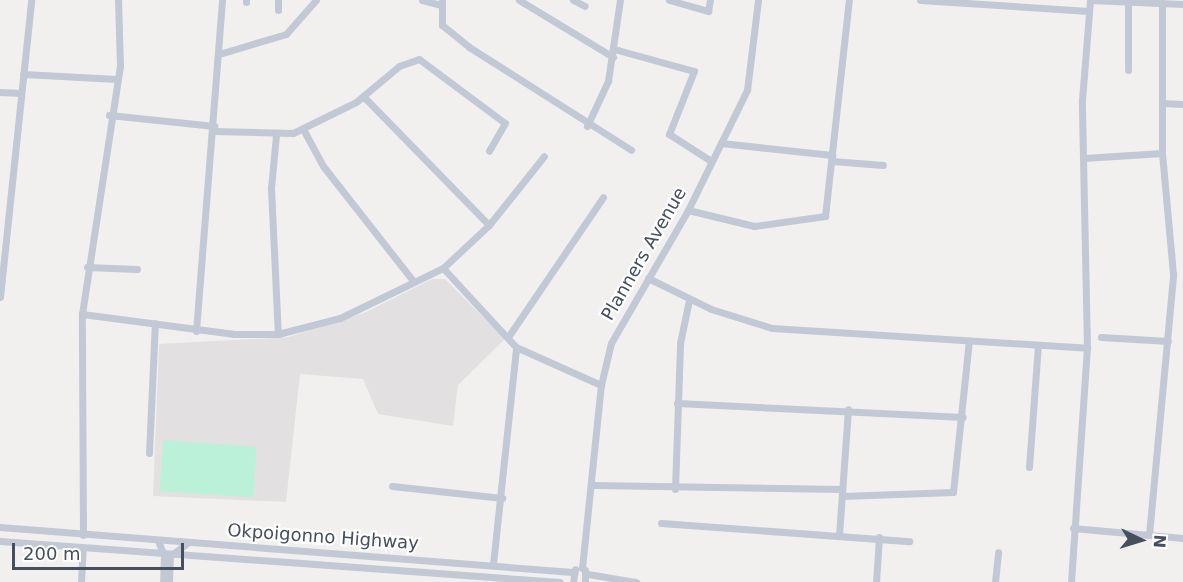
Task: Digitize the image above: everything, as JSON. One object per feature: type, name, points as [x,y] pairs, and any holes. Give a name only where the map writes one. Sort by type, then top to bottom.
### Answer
[{"type":"street","points":[[0,297],[31,0]]},
{"type":"street","points":[[83,536],[82,314],[109,115],[117,79],[118,0]]},
{"type":"street","points":[[196,331],[222,0]]},
{"type":"street","points":[[278,0],[278,10]]},
{"type":"street","points":[[219,54],[286,34],[316,0]]},
{"type":"street","points":[[422,0],[441,3],[442,25],[587,126],[631,150]]},
{"type":"street","points":[[519,0],[614,53],[694,71],[669,134],[711,161]]},
{"type":"street","points":[[573,0],[585,6]]},
{"type":"street","points":[[587,126],[614,53],[620,0]]},
{"type":"street","points":[[669,0],[708,11],[710,0]]},
{"type":"street","name":"Planners Avenue","points":[[585,575],[601,385],[611,343],[688,210],[752,73],[758,0]]},
{"type":"street","points":[[688,210],[754,226],[821,219],[828,212],[849,0]]},
{"type":"street","points":[[920,0],[1089,11]]},
{"type":"street","points":[[1071,582],[1087,348],[1084,158],[1090,0],[1183,4]]},
{"type":"street","points":[[1128,2],[1128,70]]},
{"type":"street","points":[[1149,535],[1173,274],[1162,153],[1161,3]]},
{"type":"street","points":[[109,115],[276,135],[303,129],[364,98],[399,66],[419,59],[505,123],[489,151]]},
{"type":"street","points":[[23,74],[117,79]]},
{"type":"street","points":[[0,92],[21,93]]},
{"type":"street","points":[[364,98],[489,225]]},
{"type":"street","points":[[1162,103],[1183,104]]},
{"type":"street","points":[[303,129],[323,166],[414,282]]},
{"type":"street","points":[[276,135],[271,188],[278,334]]},
{"type":"street","points":[[721,143],[883,165]]},
{"type":"street","points":[[1084,158],[1162,153]]},
{"type":"street","points":[[82,314],[155,322],[196,331],[278,334],[340,318],[443,268],[489,225],[544,156]]},
{"type":"street","points":[[508,337],[603,197]]},
{"type":"street","points":[[87,267],[137,269]]},
{"type":"street","points":[[443,268],[516,347],[601,385]]},
{"type":"street","points":[[648,278],[689,300],[772,328],[1087,348]]},
{"type":"street","points":[[675,489],[677,403],[689,300]]},
{"type":"street","points":[[149,453],[155,322]]},
{"type":"street","points":[[1101,337],[1168,341]]},
{"type":"street","points":[[594,485],[842,493],[953,492],[963,417],[969,341]]},
{"type":"street","points":[[1029,467],[1038,345]]},
{"type":"street","points":[[493,564],[502,498],[516,347]]},
{"type":"street","points":[[677,403],[848,409],[963,417]]},
{"type":"street","points":[[839,535],[848,409]]},
{"type":"street","points":[[392,486],[502,498]]},
{"type":"street","points":[[660,523],[879,537],[909,541]]},
{"type":"street","name":"Okpoigonno Highway","points":[[0,527],[158,542],[493,564],[572,572]]},
{"type":"street","points":[[1073,528],[1183,538]]},
{"type":"street","points":[[876,582],[879,537]]},
{"type":"street","name":"Okpoigonno Highway","points":[[0,541],[560,582]]},
{"type":"street","points":[[158,542],[167,555],[169,582]]},
{"type":"street","points":[[167,555],[187,543]]},
{"type":"street","points":[[81,582],[83,548]]},
{"type":"street","points":[[995,582],[998,552]]},
{"type":"street","points":[[163,582],[167,555]]},
{"type":"street","points":[[573,582],[572,572],[636,582]]},
{"type":"shaded area","points":[[432,279],[445,279],[505,339],[458,385],[453,426],[378,414],[363,379],[300,374],[286,502],[153,496],[159,344],[289,337],[364,313]]},
{"type":"green space","points":[[163,440],[257,447],[253,497],[159,491]]}]
